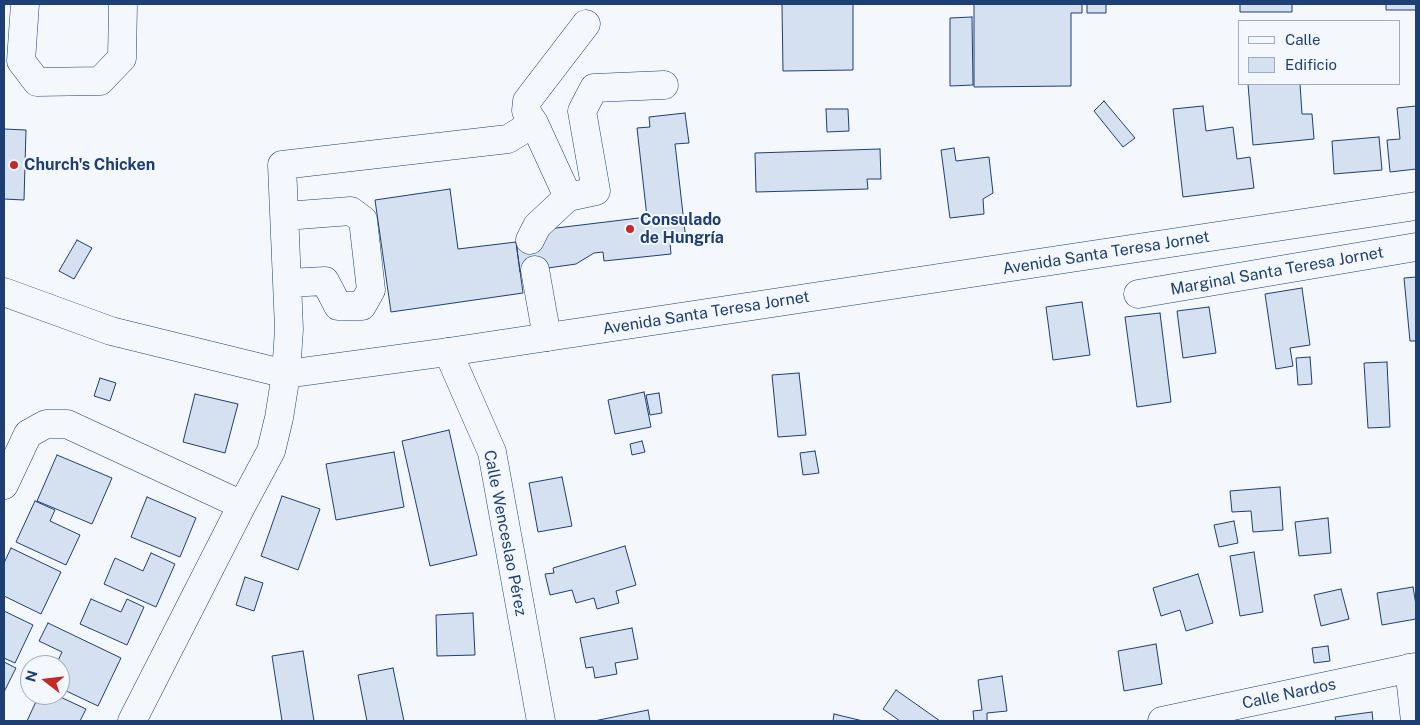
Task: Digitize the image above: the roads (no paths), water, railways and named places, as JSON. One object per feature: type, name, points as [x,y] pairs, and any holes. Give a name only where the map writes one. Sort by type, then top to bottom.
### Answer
[{"type":"street","points":[[25,4],[21,61],[37,82],[100,80],[122,58],[123,4]]},
{"type":"street","points":[[568,197],[534,123],[526,111],[527,101],[586,24]]},
{"type":"street","points":[[530,240],[537,226],[568,197],[596,191],[582,111],[594,88],[664,85]]},
{"type":"street","points":[[132,721],[271,450],[279,418],[286,374],[289,329],[282,165],[508,139],[534,123]]},
{"type":"street","name":"Avenida Santa Teresa Jornet","points":[[4,292],[111,331],[286,374],[448,352],[1416,206]]},
{"type":"street","points":[[285,216],[351,211],[363,220],[371,290],[362,306],[338,306],[325,281],[288,283]]},
{"type":"street","name":"Marginal Santa Teresa Jornet","points":[[1138,294],[1416,247]]},
{"type":"street","points":[[535,270],[547,337]]},
{"type":"street","name":"Calle Wenceslao Pérez","points":[[448,352],[492,452],[541,721]]},
{"type":"street","points":[[4,486],[28,434],[46,424],[67,424],[242,505]]},
{"type":"street","points":[[1413,667],[1416,721]]},
{"type":"street","name":"Calle Nardos","points":[[1162,721],[1413,667]]},
{"type":"place","name":"Church's Chicken","points":[[14,165]]},
{"type":"place","name":"Consulado de Hungría","points":[[630,229]]}]
